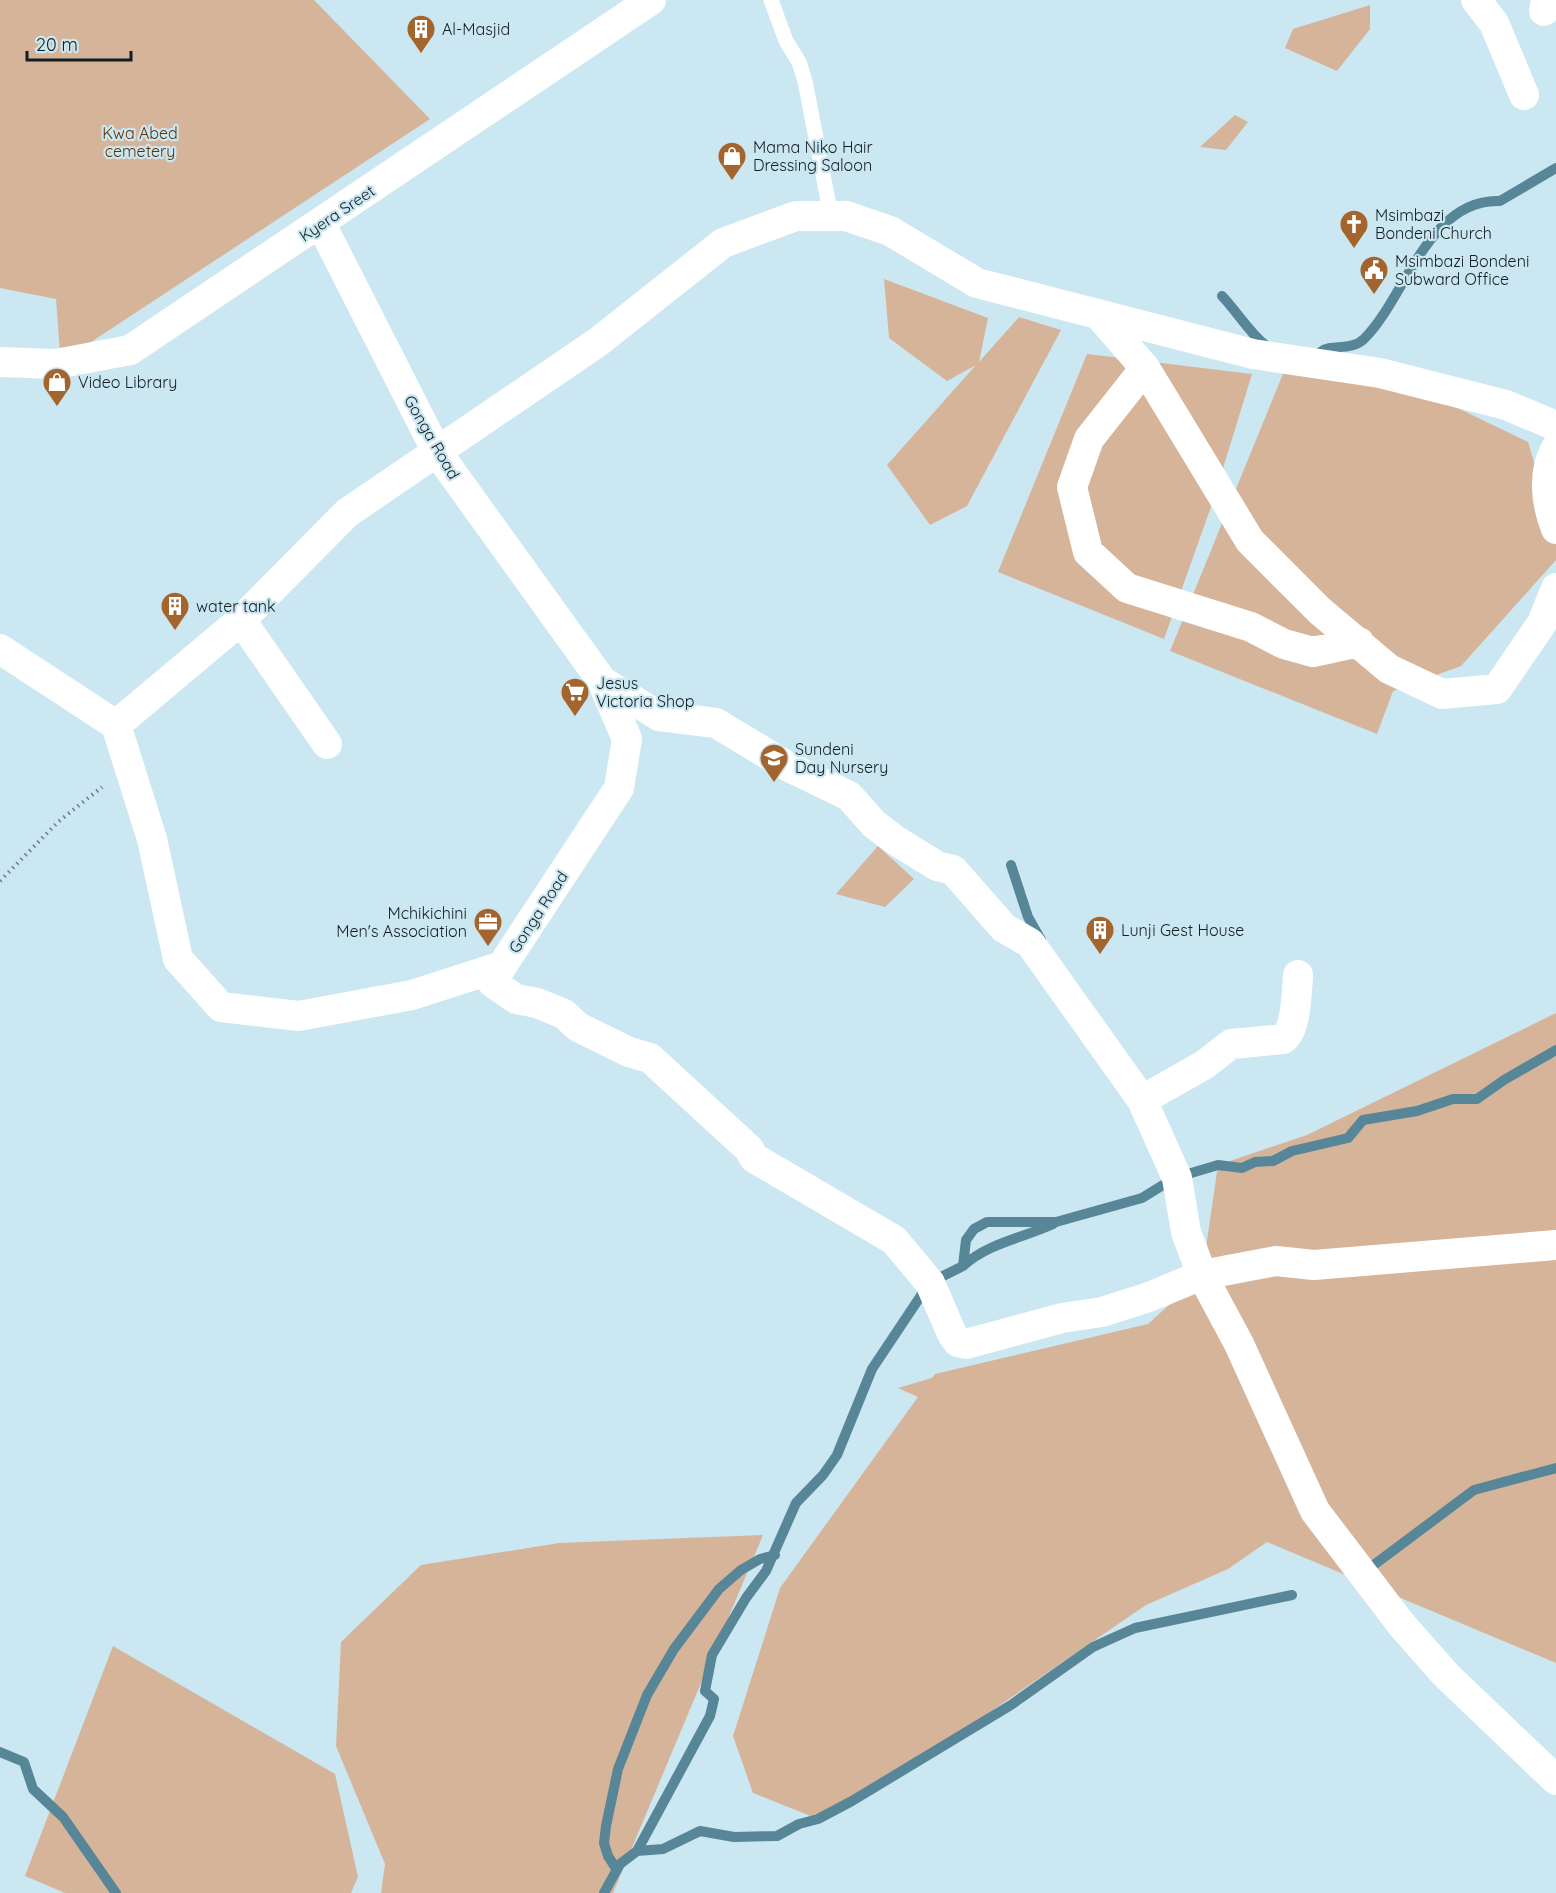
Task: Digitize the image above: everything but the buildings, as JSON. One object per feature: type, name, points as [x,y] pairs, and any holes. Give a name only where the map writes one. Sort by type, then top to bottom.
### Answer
[{"type":"street","name":"Kyera Sreet","points":[[0,362],[56,364],[130,350],[321,224],[651,0]]},
{"type":"street","points":[[1476,0],[1494,23],[1524,95]]},
{"type":"street","points":[[0,649],[116,725],[241,620],[347,513],[598,342],[723,243],[796,216],[846,216],[890,231],[977,283],[1253,354],[1380,373],[1506,405],[1556,426]]},
{"type":"street","name":"Gonga Road","points":[[116,725],[152,839],[178,959],[221,1007],[299,1016],[412,996],[502,966],[619,788],[627,739],[602,681],[437,452],[321,224]]},
{"type":"street","points":[[1098,314],[1145,368],[1250,541],[1320,611],[1389,669],[1442,694],[1497,689],[1542,623],[1556,588]]},
{"type":"street","points":[[1145,368],[1089,440],[1072,487],[1088,552],[1127,588],[1251,627],[1284,644],[1313,652],[1359,642]]},
{"type":"street","points":[[1556,448],[1547,469],[1549,510],[1556,529]]},
{"type":"street","points":[[241,620],[327,744]]},
{"type":"street","points":[[602,681],[659,716],[716,723],[777,760],[849,796],[874,824],[896,840],[937,866],[953,870],[1004,928],[1030,943],[1142,1100],[1177,1178],[1186,1232],[1202,1275],[1239,1344],[1315,1511],[1408,1633],[1446,1675],[1556,1780]]},
{"type":"street","points":[[502,966],[494,983],[498,987],[516,999],[537,1003],[564,1014],[578,1027],[629,1052],[650,1058],[749,1149],[754,1158],[894,1240],[930,1283],[945,1323],[958,1342],[966,1344],[1062,1318],[1102,1312],[1149,1297],[1202,1275],[1276,1261],[1314,1265],[1556,1245]]},
{"type":"street","points":[[1142,1100],[1204,1065],[1231,1044],[1288,1036],[1293,1027],[1298,975]]},
{"type":"lane","points":[[771,0],[786,41],[799,62],[831,216]]},
{"type":"path","points":[[0,881],[58,822],[87,801],[129,763]]},
{"type":"green space","name":"Kwa Abed cemetery","points":[[0,0],[314,0],[430,119],[85,346],[60,353],[56,299],[0,288]]},
{"type":"green space","points":[[1370,5],[1370,29],[1337,71],[1285,48],[1293,29]]},
{"type":"green space","points":[[1235,115],[1248,122],[1226,150],[1200,147]]},
{"type":"green space","points":[[884,279],[988,318],[979,362],[1019,317],[1061,330],[967,506],[930,525],[887,465],[976,365],[947,381],[889,338]]},
{"type":"green space","points":[[1337,350],[1528,442],[1556,537],[1556,560],[1461,666],[1393,691],[1377,734],[1170,651],[1289,359]]},
{"type":"green space","points":[[1087,354],[1252,374],[1212,504],[1164,639],[998,572]]},
{"type":"green space","points":[[878,846],[914,879],[885,907],[836,894]]},
{"type":"green space","points":[[1556,1013],[1556,1663],[1267,1542],[1228,1569],[1146,1605],[946,1742],[818,1819],[753,1793],[733,1736],[780,1588],[918,1397],[898,1388],[932,1378],[935,1374],[1148,1324],[1202,1275],[1218,1165],[1307,1135]]},
{"type":"green space","points":[[763,1535],[613,1893],[381,1893],[385,1864],[336,1746],[341,1642],[421,1565],[559,1543]]},
{"type":"green space","points":[[113,1646],[335,1774],[358,1877],[351,1893],[65,1893],[25,1876]]},
{"type":"waterway","points":[[1314,355],[1326,349],[1345,347],[1364,339],[1379,321],[1420,254],[1436,233],[1454,216],[1475,204],[1500,201],[1556,168]]},
{"type":"waterway","points":[[1222,296],[1252,332],[1270,348]]},
{"type":"waterway","points":[[1011,865],[1028,917],[1041,940]]},
{"type":"waterway","points":[[1181,1176],[1218,1165],[1242,1168],[1255,1162],[1273,1161],[1292,1151],[1348,1138],[1363,1120],[1417,1111],[1453,1099],[1477,1099],[1504,1080],[1556,1050]]},
{"type":"waterway","points":[[937,1279],[963,1266],[966,1240],[974,1229],[987,1222],[1056,1222],[1142,1198],[1171,1180],[1170,1176]]},
{"type":"waterway","points":[[963,1266],[995,1246],[1053,1224]]},
{"type":"waterway","points":[[604,1893],[620,1864],[637,1851],[710,1716],[714,1699],[705,1691],[712,1655],[746,1598],[766,1571],[796,1503],[823,1475],[837,1455],[872,1369],[926,1288]]},
{"type":"waterway","points":[[1363,1573],[1474,1490],[1556,1468]]},
{"type":"waterway","points":[[617,1870],[608,1856],[604,1843],[606,1826],[618,1769],[647,1695],[674,1649],[719,1589],[741,1570],[760,1559],[775,1555]]},
{"type":"waterway","points":[[637,1851],[663,1849],[700,1831],[734,1837],[777,1836],[799,1824],[818,1819],[852,1801],[1011,1705],[1093,1647],[1135,1628],[1292,1595]]},
{"type":"waterway","points":[[0,1752],[24,1762],[33,1789],[63,1817],[116,1893]]},
{"type":"place","name":"Al-Masjid","points":[[421,54]]},
{"type":"place","name":"Mama Niko Hair Dressing Saloon","points":[[732,182]]},
{"type":"place","name":"Msimbazi Bondeni Church","points":[[1354,250]]},
{"type":"place","name":"Msimbazi Bondeni Subward Office","points":[[1374,296]]},
{"type":"place","name":"Video Library","points":[[57,408]]},
{"type":"place","name":"water tank","points":[[175,632]]},
{"type":"place","name":"Jesus Victoria Shop","points":[[575,718]]},
{"type":"place","name":"Sundeni Day Nursery","points":[[774,784]]},
{"type":"place","name":"Mchikichini Men's Association","points":[[488,948]]},
{"type":"place","name":"Lunji Gest House","points":[[1100,956]]}]
